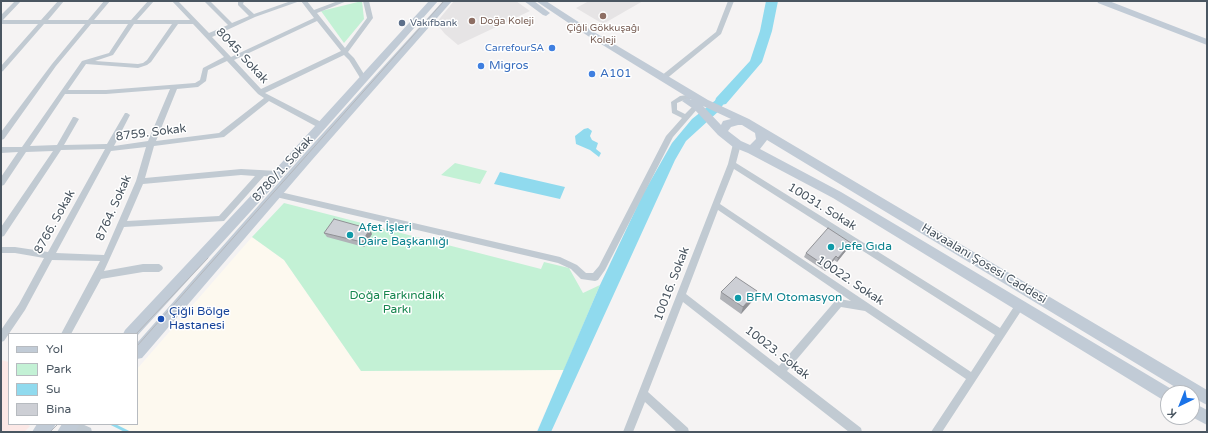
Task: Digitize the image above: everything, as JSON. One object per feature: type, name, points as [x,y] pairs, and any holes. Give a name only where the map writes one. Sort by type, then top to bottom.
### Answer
[{"type":"street","points":[[1,21],[18,1]]},
{"type":"street","points":[[1,70],[61,1]]},
{"type":"street","points":[[1,137],[54,65],[107,1]]},
{"type":"street","points":[[1,183],[84,62],[111,54],[133,22],[151,1]]},
{"type":"street","name":"8045. Sokak","points":[[175,1],[260,92],[268,98],[322,126]]},
{"type":"street","points":[[207,1],[231,25]]},
{"type":"street","points":[[241,1],[240,4],[253,16]]},
{"type":"street","points":[[208,36],[253,16],[296,1]]},
{"type":"street","points":[[304,1],[352,59],[364,79]]},
{"type":"street","points":[[313,12],[344,1]]},
{"type":"street","points":[[260,92],[345,52],[370,18],[366,1]]},
{"type":"street","name":"8780/1. Sokak","points":[[131,333],[322,126],[434,1]]},
{"type":"street","points":[[138,352],[448,1]]},
{"type":"street","points":[[528,1],[682,98],[700,106]]},
{"type":"street","points":[[540,1],[591,34],[694,96],[700,106]]},
{"type":"street","points":[[663,78],[719,33],[731,1]]},
{"type":"street","points":[[1101,1],[1207,42]]},
{"type":"street","points":[[63,92],[106,92],[199,84],[203,81],[205,69],[318,18]]},
{"type":"street","points":[[1,21],[195,22]]},
{"type":"street","points":[[84,62],[138,66],[144,64],[149,61],[176,22]]},
{"type":"street","name":"8764. Sokak","points":[[67,333],[98,276],[140,181],[151,144],[174,87]]},
{"type":"street","points":[[686,117],[674,111],[674,102],[682,98],[694,96]]},
{"type":"street","name":"8759. Sokak","points":[[1,150],[105,146],[109,149],[221,135],[268,98]]},
{"type":"street","points":[[276,194],[560,260],[574,267],[584,276],[595,277],[602,268],[670,136],[686,117],[700,106]]},
{"type":"street","name":"Havaalanı Şosesi Caddesi","points":[[700,106],[720,110],[745,122],[1203,394]]},
{"type":"street","name":"Havaalanı Şosesi Caddesi","points":[[700,106],[722,132],[738,144],[837,195],[1160,390]]},
{"type":"street","name":"8766. Sokak","points":[[1,338],[22,307],[127,115]]},
{"type":"street","points":[[1,234],[59,148],[75,119]]},
{"type":"street","points":[[722,132],[727,124],[738,121],[745,122]]},
{"type":"street","points":[[752,150],[762,140],[760,131]]},
{"type":"street","name":"10016. Sokak","points":[[628,432],[732,164],[738,144]]},
{"type":"street","name":"10031. Sokak","points":[[732,164],[1001,334]]},
{"type":"street","points":[[140,181],[241,172],[278,174]]},
{"type":"street","points":[[121,224],[221,219],[262,174]]},
{"type":"street","name":"10022. Sokak","points":[[716,205],[972,378]]},
{"type":"street","points":[[1,250],[15,250],[50,256],[105,258]]},
{"type":"street","points":[[98,276],[143,268],[159,268]]},
{"type":"street","name":"10023. Sokak","points":[[681,295],[857,432]]},
{"type":"street","points":[[780,372],[839,303],[867,307]]},
{"type":"street","points":[[936,432],[1020,305]]},
{"type":"street","points":[[643,394],[684,432]]},
{"type":"street","points":[[74,425],[87,432]]},
{"type":"shaded area","name":"Doğa Koleji","points":[[454,1],[516,1],[530,11],[458,45],[445,34],[436,23]]},
{"type":"shaded area","name":"Çiĝli Gökkuşaĝı Koleji","points":[[589,1],[643,1],[603,24],[576,8]]},
{"type":"shaded area","points":[[252,237],[284,260],[361,371],[564,370],[536,432],[132,432],[118,425],[138,425],[138,368]]},
{"type":"shaded area","points":[[1,360],[8,362],[8,425],[30,426],[24,432],[1,432]]},
{"type":"green space","points":[[362,1],[364,19],[344,43],[321,11]]},
{"type":"green space","points":[[455,163],[487,171],[480,184],[441,175]]},
{"type":"green space","name":"Doğa Farkındalık Parkı","points":[[284,203],[541,269],[544,262],[569,268],[583,293],[600,285],[564,370],[361,371],[284,260],[252,237]]},
{"type":"water","points":[[717,99],[724,103],[720,110],[686,141],[675,160],[551,432],[537,432],[600,285],[643,194],[672,143],[692,119]]},
{"type":"water","points":[[588,128],[592,131],[590,136],[592,140],[598,143],[596,149],[601,153],[599,157],[590,150],[576,144],[575,136],[584,129]]},
{"type":"water","points":[[500,172],[565,187],[560,199],[494,184]]},
{"type":"building","name":"Afet İşleri Daire Başkanlığı","points":[[334,219],[370,229],[362,242],[324,233]]},
{"type":"building","points":[[828,228],[851,243],[838,258],[836,256],[827,267],[806,253]]},
{"type":"building","name":"BFM Otomasyon","points":[[736,277],[757,291],[743,307],[721,292]]},
{"type":"waterway","points":[[721,101],[756,62],[766,31],[772,1]]},
{"type":"waterway","points":[[114,425],[128,432]]},
{"type":"tram line","points":[[138,345],[444,1]]},
{"type":"tram line","points":[[137,333],[208,258]]},
{"type":"tram line","points":[[50,432],[57,425]]},
{"type":"place","name":"Çiĝli Gökkuşaĝı Koleji","points":[[603,16]]},
{"type":"place","name":"Doğa Koleji","points":[[472,21]]},
{"type":"place","name":"Vakıfbank","points":[[402,23]]},
{"type":"place","name":"CarrefourSA","points":[[552,48]]},
{"type":"place","name":"Migros","points":[[481,66]]},
{"type":"place","name":"A101","points":[[592,74]]},
{"type":"place","name":"Afet İşleri Daire Başkanlığı","points":[[350,235]]},
{"type":"place","name":"Jefe Gıda","points":[[831,247]]},
{"type":"place","name":"BFM Otomasyon","points":[[738,298]]},
{"type":"place","name":"Çiğli Bölge Hastanesi","points":[[161,319]]}]
